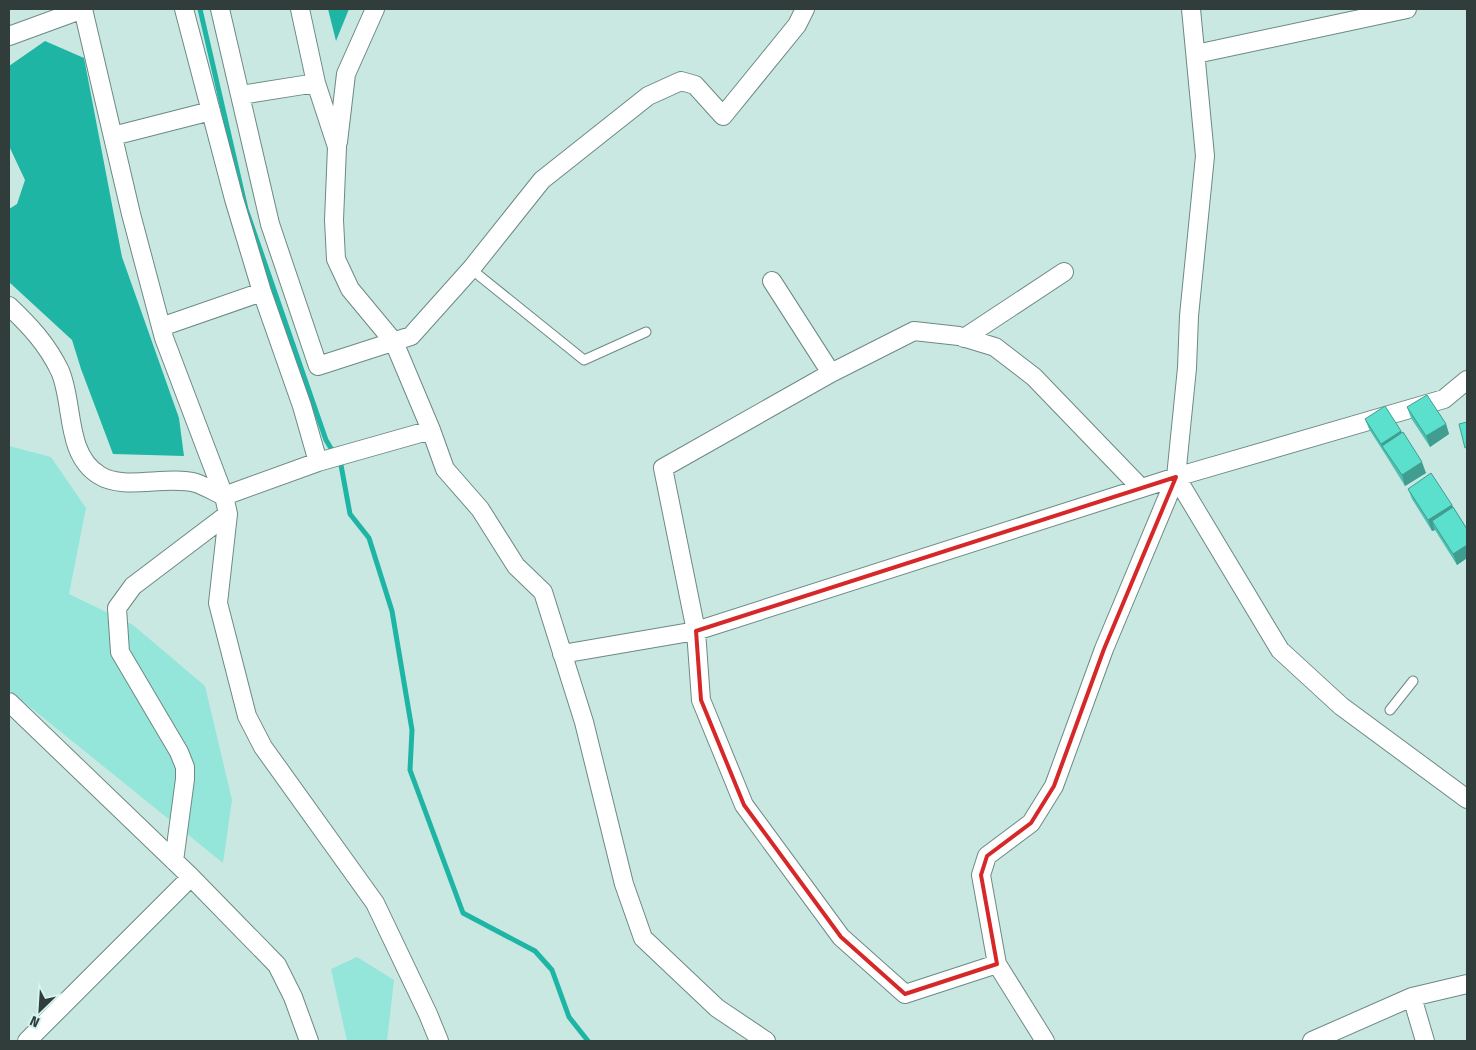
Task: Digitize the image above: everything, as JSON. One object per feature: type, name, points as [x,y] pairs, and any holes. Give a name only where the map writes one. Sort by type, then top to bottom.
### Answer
[{"type":"street","points":[[9,36],[83,9],[131,214],[161,327],[224,496],[228,514],[218,603],[247,716],[263,747],[374,903],[428,1014],[439,1041]]},
{"type":"street","points":[[184,9],[234,199],[262,292],[302,406],[318,462]]},
{"type":"street","points":[[220,9],[270,224],[318,366],[411,336],[471,269],[542,180],[648,96],[681,81],[695,85],[723,116],[797,25],[805,9]]},
{"type":"street","points":[[300,9],[316,83],[337,147]]},
{"type":"street","points":[[375,9],[346,74],[337,147],[334,220],[336,259],[350,288],[394,342],[431,430],[445,470],[480,509],[516,566],[543,592],[584,722],[624,884],[644,938],[716,1008],[766,1041]]},
{"type":"street","points":[[1045,1041],[996,964],[981,875],[986,856],[1031,823],[1054,786],[1104,649],[1176,477],[1187,368],[1189,316],[1205,156],[1191,9]]},
{"type":"street","points":[[1196,54],[1406,9]]},
{"type":"street","points":[[241,95],[316,83]]},
{"type":"street","points":[[113,136],[211,111]]},
{"type":"street","points":[[964,338],[1064,272]]},
{"type":"street","points":[[772,281],[831,373]]},
{"type":"street","points":[[161,327],[262,292]]},
{"type":"street","points":[[9,306],[46,345],[61,373],[76,444],[84,461],[98,475],[114,482],[168,480],[196,483],[224,496],[318,462],[431,430]]},
{"type":"street","points":[[996,964],[905,994],[841,937],[744,805],[701,700],[696,631],[663,468],[831,373],[914,330],[964,338],[995,347],[1034,377],[1141,488]]},
{"type":"street","points":[[562,654],[696,631],[1176,477],[1444,399],[1467,380]]},
{"type":"street","points":[[1176,477],[1280,650],[1341,706],[1467,799]]},
{"type":"street","points":[[174,861],[185,767],[179,752],[120,652],[117,608],[133,586],[228,514]]},
{"type":"street","points":[[9,702],[191,877],[277,965],[293,997],[309,1041]]},
{"type":"street","points":[[27,1041],[191,877]]},
{"type":"street","points":[[1312,1041],[1412,997],[1467,984]]},
{"type":"street","points":[[1412,997],[1425,1041]]},
{"type":"lane","points":[[471,269],[584,360],[646,332]]},
{"type":"lane","points":[[1390,710],[1413,681]]},
{"type":"highlighted area","points":[[1176,477],[1104,649],[1054,786],[1031,823],[987,856],[981,875],[997,964],[905,994],[841,937],[744,805],[701,700],[696,631]]},
{"type":"shaded area","points":[[328,9],[349,9],[336,41]]},
{"type":"shaded area","points":[[45,41],[84,58],[122,257],[179,418],[184,456],[113,454],[72,340],[9,282],[9,209],[17,204],[25,180],[9,146],[9,66]]},
{"type":"shaded area","points":[[9,446],[51,457],[86,508],[69,594],[133,625],[205,686],[232,800],[223,863],[9,690]]},
{"type":"shaded area","points":[[357,957],[394,980],[387,1041],[347,1041],[331,969]]},
{"type":"building","points":[[1427,395],[1446,424],[1426,436],[1407,407]]},
{"type":"building","points":[[1385,406],[1401,431],[1381,444],[1365,419]]},
{"type":"building","points":[[1467,422],[1467,447],[1465,448],[1459,424]]},
{"type":"building","points":[[1403,432],[1422,462],[1402,475],[1382,446]]},
{"type":"building","points":[[1431,473],[1452,505],[1428,520],[1408,489]]},
{"type":"building","points":[[1453,507],[1467,529],[1467,545],[1453,554],[1432,521]]},
{"type":"waterway","points":[[200,9],[246,209],[326,440],[341,465],[350,514],[369,538],[392,611],[412,730],[410,770],[463,913],[535,951],[552,970],[569,1017],[588,1041]]}]
